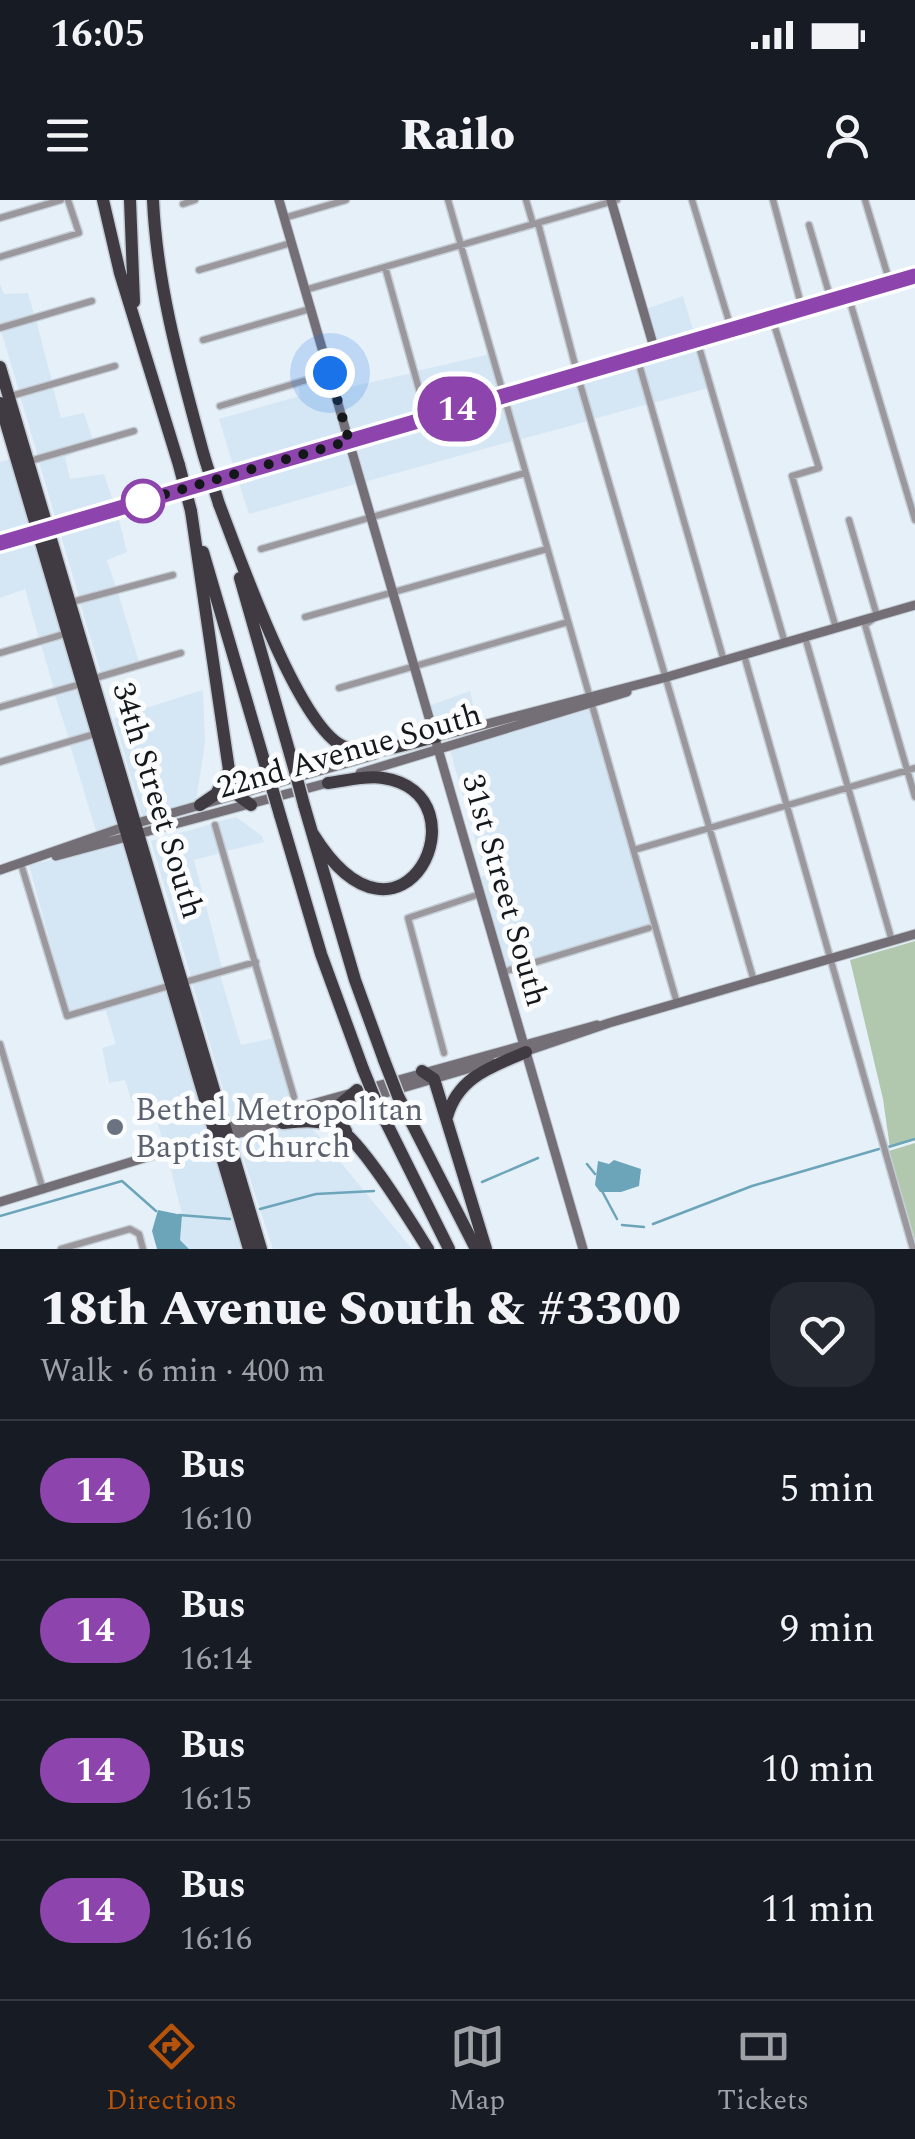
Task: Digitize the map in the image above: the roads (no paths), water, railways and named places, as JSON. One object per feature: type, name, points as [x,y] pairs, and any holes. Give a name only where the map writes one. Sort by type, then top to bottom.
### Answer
[{"type":"highway","points":[[104,200],[135,325],[321,954],[378,1106],[449,1249]]},
{"type":"highway","points":[[130,200],[135,325]]},
{"type":"highway","points":[[153,200],[156,262],[204,456],[354,980],[398,1096],[476,1249]]},
{"type":"highway","name":"34th Street South","points":[[1,376],[3,400],[261,1249]]},
{"type":"highway","points":[[219,504],[278,650],[324,732],[347,748],[367,752],[438,743]]},
{"type":"highway","points":[[191,512],[230,770],[236,794],[251,805]]},
{"type":"highway","name":"34th Street South","points":[[66,604],[70,633],[89,680]]},
{"type":"highway","points":[[200,805],[216,794],[230,770]]},
{"type":"highway","points":[[313,834],[347,878],[377,890],[400,884],[418,872],[432,845],[429,814],[422,800],[405,786],[375,777],[328,783]]},
{"type":"highway","points":[[447,1130],[451,1104],[464,1084],[525,1047]]},
{"type":"highway","points":[[428,1075],[486,1249]]},
{"type":"highway","points":[[357,1090],[338,1106],[339,1123],[428,1249]]},
{"type":"highway","points":[[283,1122],[319,1121],[339,1128],[356,1142]]},
{"type":"highway","name":"34th Street South","points":[[224,1134],[249,1249]]},
{"type":"street","points":[[16,200],[19,213]]},
{"type":"street","points":[[0,218],[65,200],[78,234],[0,256]]},
{"type":"street","points":[[183,204],[195,200]]},
{"type":"street","name":"31st Street South","points":[[279,200],[583,1249]]},
{"type":"street","points":[[284,218],[346,200]]},
{"type":"street","points":[[448,200],[677,1003]]},
{"type":"street","points":[[526,200],[754,980]]},
{"type":"street","points":[[692,200],[730,328]]},
{"type":"street","points":[[773,200],[802,308]]},
{"type":"street","points":[[865,200],[890,283]]},
{"type":"street","points":[[305,290],[613,201],[655,350]]},
{"type":"street","points":[[809,225],[831,300]]},
{"type":"street","points":[[199,270],[291,243]]},
{"type":"street","points":[[384,267],[428,418]]},
{"type":"street","points":[[0,543],[915,276]]},
{"type":"street","points":[[848,295],[915,520]]},
{"type":"street","points":[[0,328],[92,300]]},
{"type":"street","points":[[204,340],[310,309]]},
{"type":"street","points":[[772,317],[819,468],[792,476],[836,628]]},
{"type":"street","points":[[696,339],[785,643]]},
{"type":"street","points":[[636,356],[724,661]]},
{"type":"street","points":[[3,400],[115,366]]},
{"type":"street","points":[[220,406],[330,373]]},
{"type":"street","points":[[0,459],[22,458],[134,431]]},
{"type":"street","points":[[260,549],[525,473]]},
{"type":"street","points":[[849,520],[877,616],[864,626],[911,770],[915,797]]},
{"type":"street","points":[[305,617],[547,548]]},
{"type":"street","points":[[66,604],[173,575]]},
{"type":"street","name":"22nd Avenue South","points":[[134,831],[236,794],[438,743],[915,605]]},
{"type":"street","points":[[339,688],[568,622]]},
{"type":"street","points":[[0,653],[70,633]]},
{"type":"street","points":[[805,637],[892,940]]},
{"type":"street","points":[[0,707],[181,653]]},
{"type":"street","points":[[744,655],[913,1249]]},
{"type":"street","points":[[0,762],[104,732]]},
{"type":"street","name":"22nd Avenue South","points":[[0,870],[134,831],[328,783],[438,743]]},
{"type":"street","points":[[634,850],[911,770]]},
{"type":"street","points":[[216,825],[294,1097]]},
{"type":"street","points":[[21,864],[67,1016],[256,962]]},
{"type":"street","points":[[444,1053],[408,918],[480,894]]},
{"type":"street","points":[[503,972],[649,928]]},
{"type":"street","points":[[224,1134],[283,1122],[428,1075],[915,934]]},
{"type":"street","points":[[0,1044],[43,1190]]},
{"type":"street","points":[[0,1202],[357,1090],[428,1075]]},
{"type":"street","points":[[61,1249],[136,1229],[143,1249]]},
{"type":"water","points":[[614,1160],[641,1169],[639,1186],[621,1192],[600,1192],[595,1185],[598,1161],[609,1164]]},
{"type":"water","points":[[158,1210],[182,1215],[180,1240],[189,1249],[157,1249],[152,1231]]},
{"type":"waterway","points":[[888,1147],[915,1139]]},
{"type":"waterway","points":[[653,1224],[752,1186],[879,1149]]},
{"type":"waterway","points":[[482,1182],[538,1158]]},
{"type":"waterway","points":[[587,1164],[595,1174]]},
{"type":"waterway","points":[[0,1216],[122,1181],[156,1211]]},
{"type":"waterway","points":[[260,1209],[316,1194],[374,1191]]},
{"type":"waterway","points":[[602,1191],[617,1219]]},
{"type":"waterway","points":[[179,1215],[230,1219]]},
{"type":"waterway","points":[[622,1225],[644,1227]]},
{"type":"place","name":"Bethel Metropolitan Baptist Church","points":[[115,1127]]}]
